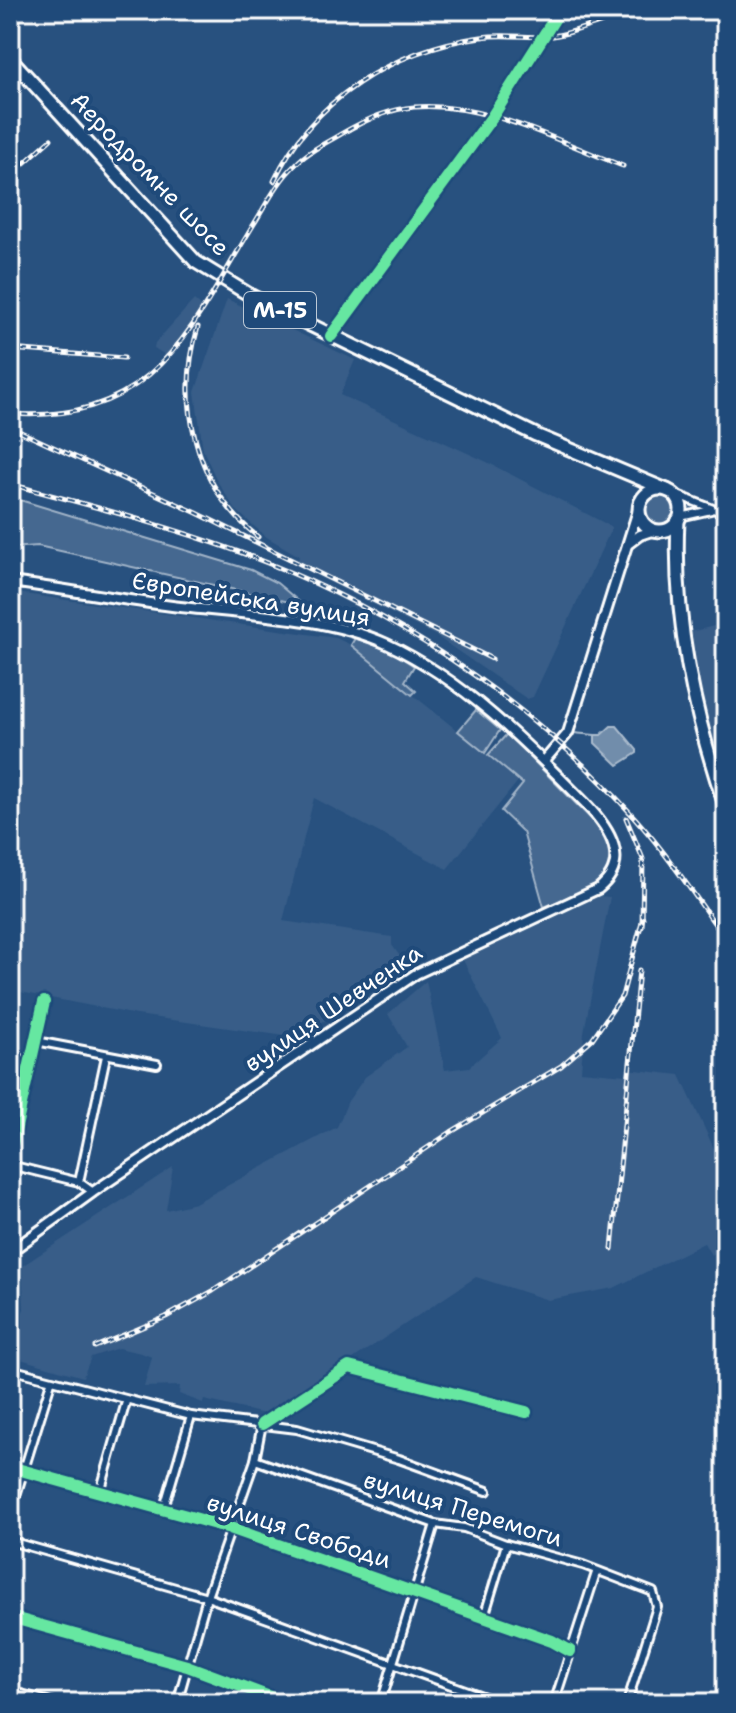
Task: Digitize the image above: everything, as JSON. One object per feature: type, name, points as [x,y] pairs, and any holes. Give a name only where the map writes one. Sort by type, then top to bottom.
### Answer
[{"type":"highway","name":"Аеродромне шосе","points":[[10,58],[196,262],[244,292],[331,336],[617,471],[668,491]]},
{"type":"highway","name":"Аеродромне шосе","points":[[617,471],[633,483],[639,505]]},
{"type":"highway","points":[[639,505],[650,491],[668,491]]},
{"type":"highway","name":"М-15","points":[[668,491],[679,500],[678,562],[691,690],[726,808]]},
{"type":"highway","name":"М-15","points":[[639,505],[641,520],[673,546],[678,562]]},
{"type":"highway","points":[[656,531],[669,529],[679,518]]},
{"type":"main road","points":[[544,761],[568,733],[639,505]]},
{"type":"main road","points":[[624,552],[633,539],[656,531]]},
{"type":"main road","name":"Європейська вулиця","points":[[10,582],[301,623],[371,638],[408,655],[468,697],[544,761]]},
{"type":"main road","name":"вулиця Шевченка","points":[[10,1252],[93,1192],[416,974],[568,905],[608,882],[616,866],[613,839],[590,808],[544,761]]},
{"type":"street","points":[[331,336],[492,117],[560,10]]},
{"type":"street","name":"Аеродромне шосе","points":[[668,491],[723,512]]},
{"type":"street","name":"Аеродромне шосе","points":[[679,518],[699,510],[723,512]]},
{"type":"street","points":[[10,1154],[44,1002]]},
{"type":"street","points":[[36,1041],[157,1064]]},
{"type":"street","points":[[10,1055],[29,1062]]},
{"type":"street","points":[[79,1182],[106,1056]]},
{"type":"street","points":[[10,1097],[22,1101]]},
{"type":"street","points":[[10,1165],[79,1182],[93,1192]]},
{"type":"street","points":[[177,1703],[207,1597],[255,1460],[262,1424],[349,1367],[526,1412]]},
{"type":"street","points":[[10,1369],[126,1402],[191,1416],[262,1424],[347,1442],[487,1491]]},
{"type":"street","points":[[10,1515],[51,1382]]},
{"type":"street","points":[[100,1492],[126,1402]]},
{"type":"street","points":[[163,1511],[191,1416]]},
{"type":"street","name":"вулиця Перемоги","points":[[255,1460],[435,1524],[464,1528],[506,1544],[583,1565],[596,1573],[653,1592],[657,1607],[627,1703]]},
{"type":"street","name":"вулиця Свободи","points":[[10,1467],[230,1528],[484,1617],[570,1651]]},
{"type":"street","points":[[381,1703],[435,1524]]},
{"type":"street","points":[[10,1541],[207,1597],[501,1703]]},
{"type":"street","points":[[484,1617],[506,1544]]},
{"type":"street","points":[[554,1703],[596,1573]]},
{"type":"street","points":[[10,1617],[187,1666],[286,1703]]},
{"type":"street","points":[[10,1691],[55,1703]]},
{"type":"shaded area","points":[[227,299],[355,360],[340,395],[485,461],[612,527],[533,697],[527,699],[436,636],[310,572],[312,567],[298,560],[299,556],[265,536],[235,509],[217,481],[203,450],[195,392]]},
{"type":"shaded area","points":[[194,300],[202,307],[167,356],[154,348],[155,343]]},
{"type":"shaded area","points":[[660,496],[670,500],[674,510],[670,520],[660,524],[650,520],[646,510],[650,500]]},
{"type":"shaded area","points":[[10,497],[251,570],[277,583],[303,605],[38,546],[10,548]]},
{"type":"shaded area","points":[[10,592],[336,638],[351,645],[519,780],[447,869],[314,798],[283,921],[392,937],[392,945],[406,965],[299,1038],[137,1015],[10,990]]},
{"type":"shaded area","points":[[726,623],[726,781],[706,717],[690,632]]},
{"type":"shaded area","points":[[355,638],[393,652],[414,666],[405,681],[416,691],[412,695],[351,645]]},
{"type":"shaded area","points":[[476,710],[500,730],[485,753],[458,731]]},
{"type":"shaded area","points":[[611,726],[617,726],[637,750],[618,765],[595,743],[595,735],[601,735]]},
{"type":"shaded area","points":[[507,734],[597,825],[611,848],[610,872],[596,886],[544,907],[523,832],[501,811],[523,784],[488,755]]},
{"type":"shaded area","points":[[600,896],[610,897],[584,1032],[581,1071],[626,1075],[627,1069],[680,1075],[716,1153],[726,1149],[726,1247],[711,1255],[704,1243],[614,1288],[548,1300],[476,1277],[269,1415],[204,1400],[203,1403],[179,1394],[180,1386],[144,1387],[152,1357],[141,1353],[118,1348],[91,1357],[83,1377],[10,1356],[10,1337],[24,1309],[22,1266],[173,1167],[166,1210],[195,1203],[337,1127],[348,1101],[365,1077],[407,1047],[388,1014],[426,981],[445,1070],[469,1067],[502,1038],[463,960]]},
{"type":"waterway","points":[[573,733],[595,735]]},
{"type":"railway","points":[[274,181],[290,152],[310,126],[333,103],[387,66],[449,43],[489,36],[543,37],[602,22]]},
{"type":"railway","points":[[10,414],[60,413],[101,403],[134,386],[163,362],[187,332],[273,192],[290,171],[317,148],[376,116],[414,107],[468,110],[521,125],[623,166]]},
{"type":"railway","points":[[10,176],[51,139]]},
{"type":"railway","points":[[198,327],[189,384],[190,413],[196,441],[205,468],[219,493],[236,516],[258,537]]},
{"type":"railway","points":[[10,349],[124,358]]},
{"type":"railway","points":[[10,427],[197,513],[492,659]]},
{"type":"railway","points":[[10,484],[150,523],[253,557],[336,593],[430,646],[518,708],[598,779],[659,847],[726,940]]},
{"type":"railway","points":[[626,818],[643,859],[642,927]]},
{"type":"railway","points":[[95,1347],[166,1317],[213,1291],[451,1132],[561,1066],[592,1039],[622,996],[643,918]]},
{"type":"railway","points":[[612,1249],[639,970]]},
{"type":"cycle path","points":[[331,336],[492,117],[560,10]]},
{"type":"cycle path","points":[[10,1154],[44,1002]]},
{"type":"cycle path","points":[[262,1424],[349,1367],[526,1412]]},
{"type":"cycle path","points":[[10,1467],[230,1528],[552,1641],[570,1651]]},
{"type":"cycle path","points":[[10,1617],[187,1666],[286,1703]]}]
